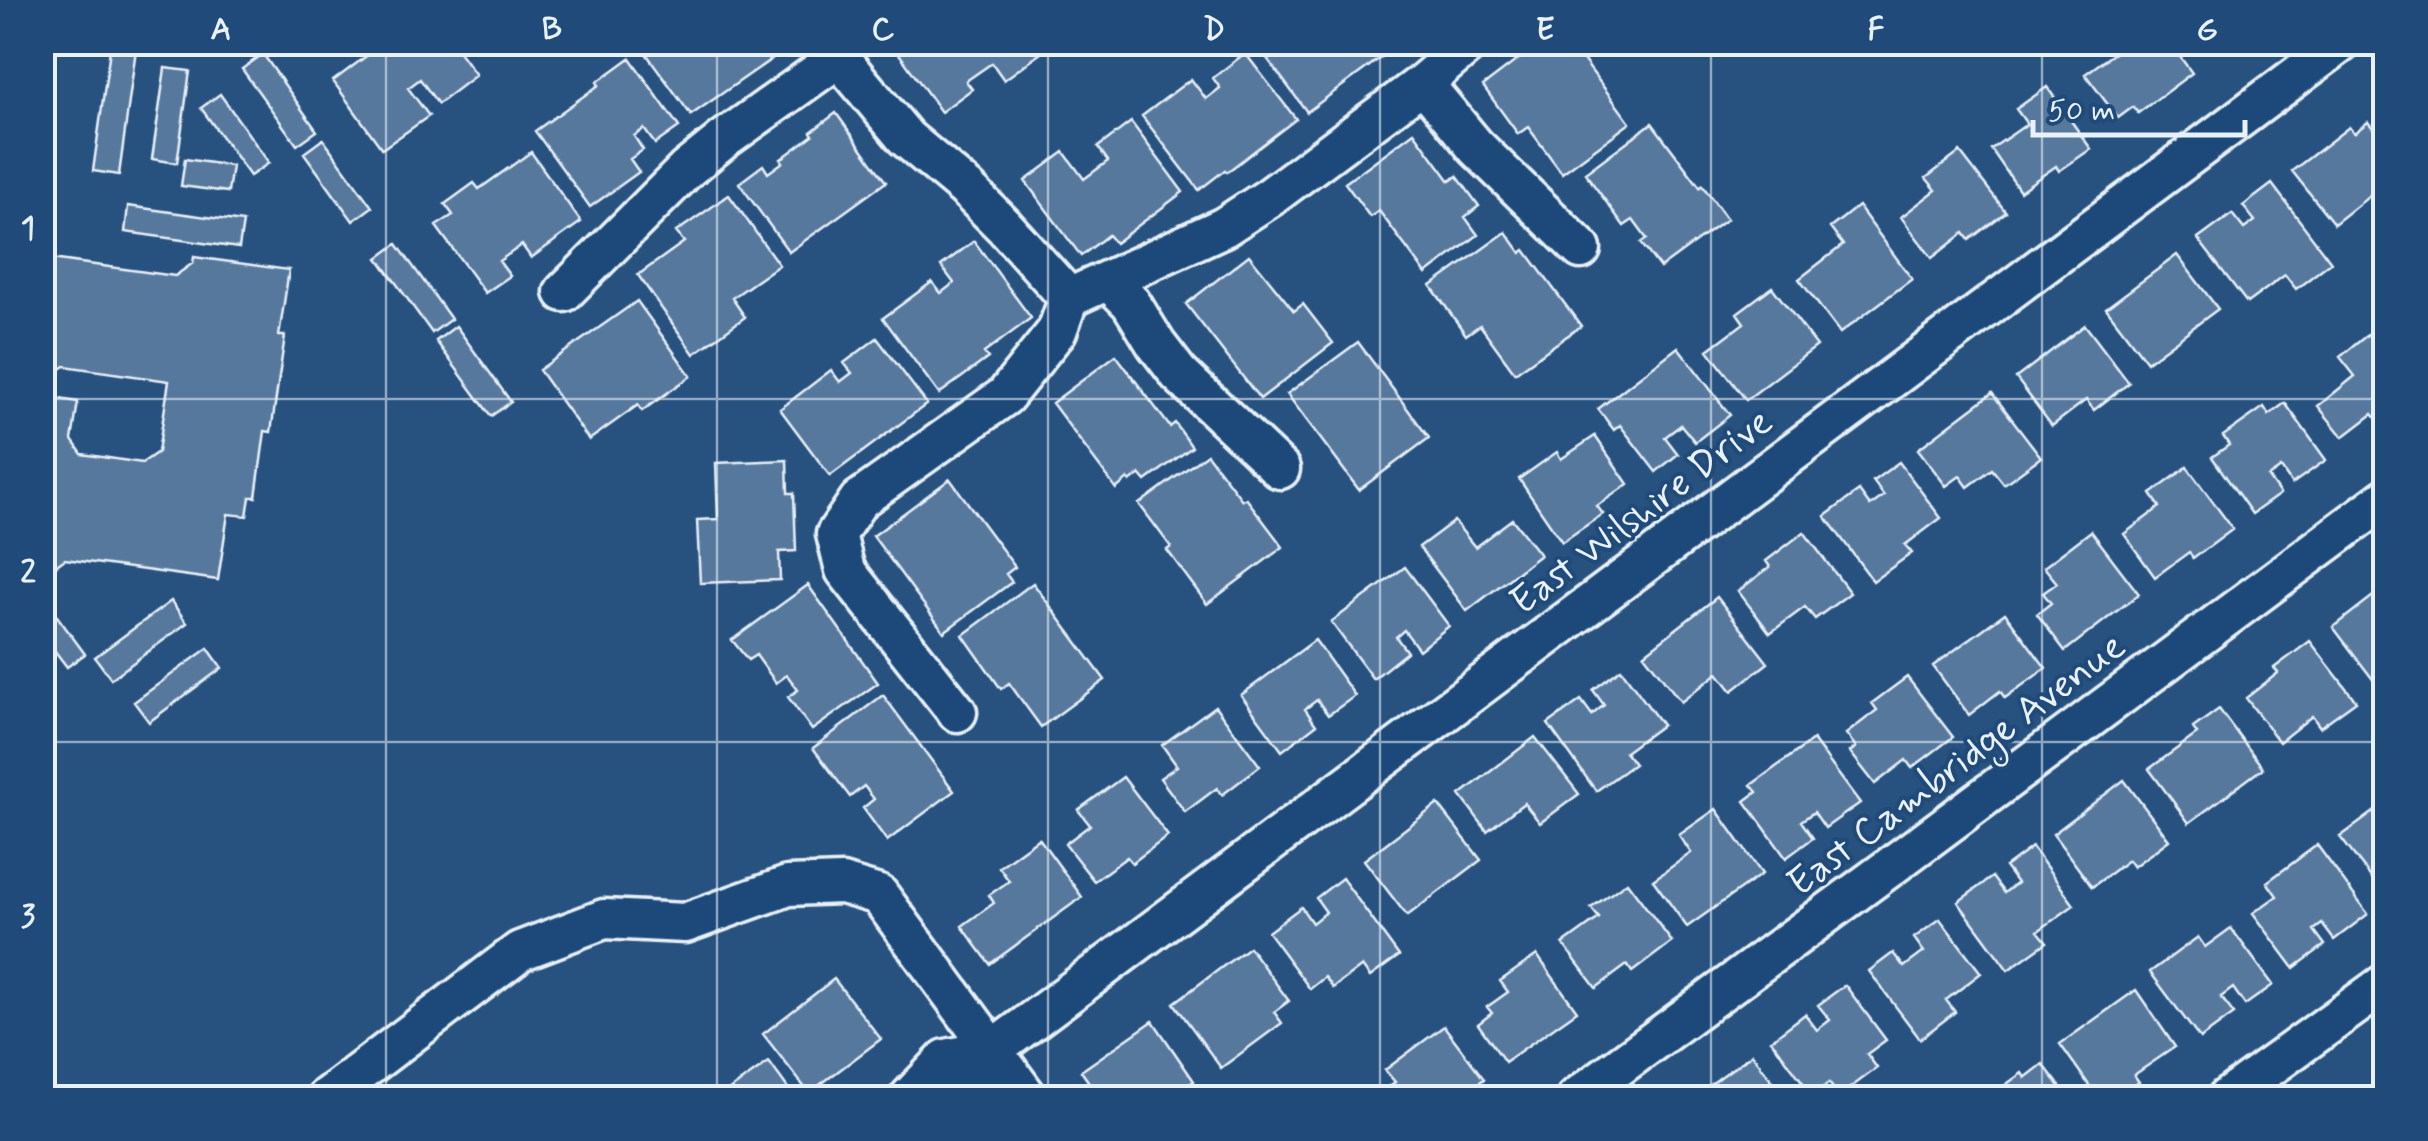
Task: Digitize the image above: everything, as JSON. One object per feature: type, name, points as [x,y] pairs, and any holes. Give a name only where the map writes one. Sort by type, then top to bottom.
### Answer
[{"type":"street","points":[[957,712],[846,570],[836,534],[859,500],[1005,396],[1057,330],[1069,298],[1224,227],[1424,83],[1472,42]]},
{"type":"street","name":"East Wilshire Drive","points":[[960,1098],[970,1090],[993,1050],[2342,42]]},
{"type":"street","points":[[564,292],[687,169],[832,50],[906,138],[966,188],[1069,298]]},
{"type":"street","points":[[1424,83],[1476,146],[1581,249]]},
{"type":"street","points":[[1109,282],[1130,303],[1178,374],[1280,469]]},
{"type":"street","name":"East Cambridge Avenue","points":[[1576,1098],[2386,498]]},
{"type":"street","points":[[326,1098],[520,951],[604,919],[685,923],[788,886],[842,884],[879,895],[1028,1098]]},
{"type":"street","points":[[2227,1098],[2386,983]]},
{"type":"street","name":"East Wilshire Drive","points":[[909,1098],[946,1060],[993,1050]]},
{"type":"building","points":[[111,42],[137,42],[119,175],[93,171]]},
{"type":"building","points":[[385,42],[452,42],[476,75],[438,104],[420,79],[408,88],[429,116],[382,149],[333,81]]},
{"type":"building","points":[[649,42],[785,42],[789,47],[691,115],[642,48]]},
{"type":"building","points":[[894,42],[1040,42],[1045,50],[1004,80],[992,63],[966,81],[972,89],[941,112]]},
{"type":"building","points":[[1255,42],[1402,42],[1307,112]]},
{"type":"building","points":[[1541,42],[1570,42],[1630,123],[1562,173],[1528,127],[1518,134],[1483,86]]},
{"type":"building","points":[[2115,42],[2169,42],[2192,73],[2138,113],[2133,107],[2118,118],[2085,74],[2120,49]]},
{"type":"building","points":[[1245,53],[1296,119],[1199,190],[1142,116],[1191,79],[1206,99],[1220,88],[1213,78]]},
{"type":"building","points":[[263,54],[317,131],[297,145],[242,69]]},
{"type":"building","points":[[630,58],[679,127],[655,144],[644,129],[634,136],[643,150],[630,159],[639,172],[590,207],[535,131]]},
{"type":"building","points":[[165,68],[190,71],[177,163],[152,159]]},
{"type":"building","points":[[2047,87],[2091,149],[2059,171],[2056,166],[2020,191],[1991,149],[2027,124],[2016,109]]},
{"type":"building","points":[[220,94],[269,163],[250,176],[201,108]]},
{"type":"building","points":[[836,113],[886,182],[789,252],[739,183],[763,165],[768,173]]},
{"type":"building","points":[[1131,122],[1183,192],[1115,243],[1108,235],[1081,256],[1025,181],[1064,152],[1084,179],[1108,161],[1098,147]]},
{"type":"building","points":[[2368,122],[2386,144],[2386,183],[2334,224],[2292,171],[2349,127],[2354,133]]},
{"type":"building","points":[[1652,123],[1727,219],[1660,268],[1641,243],[1647,239],[1633,220],[1624,226],[1585,173]]},
{"type":"building","points":[[1414,132],[1450,181],[1457,176],[1479,206],[1465,217],[1478,235],[1426,274],[1379,211],[1370,217],[1345,183]]},
{"type":"building","points":[[323,139],[372,207],[353,221],[304,153]]},
{"type":"building","points":[[531,152],[581,222],[531,258],[522,245],[499,261],[510,276],[485,293],[436,226],[453,215],[445,204],[474,183],[479,189]]},
{"type":"building","points":[[1960,152],[2006,212],[1969,240],[1964,233],[1932,258],[1901,217],[1936,190],[1926,178]]},
{"type":"building","points":[[185,159],[232,166],[228,192],[181,186]]},
{"type":"building","points":[[2272,184],[2331,262],[2296,289],[2285,275],[2247,303],[2198,239],[2232,214],[2244,229],[2255,221],[2243,206]]},
{"type":"building","points":[[729,195],[779,265],[732,298],[745,317],[694,354],[638,275],[684,242],[676,232]]},
{"type":"building","points":[[128,206],[243,222],[239,248],[125,232]]},
{"type":"building","points":[[1858,206],[1912,279],[1840,333],[1799,279],[1843,245],[1830,228]]},
{"type":"building","points":[[1506,232],[1521,253],[1525,250],[1581,326],[1515,373],[1480,325],[1466,335],[1431,286]]},
{"type":"building","points":[[974,241],[1031,318],[984,353],[988,358],[939,394],[883,318],[932,282],[941,293],[954,283],[941,266]]},
{"type":"building","points":[[397,244],[451,319],[432,333],[378,258]]},
{"type":"building","points":[[1249,255],[1294,311],[1303,304],[1333,343],[1260,399],[1186,304]]},
{"type":"building","points":[[2177,255],[2218,309],[2147,362],[2106,308]]},
{"type":"building","points":[[194,257],[289,270],[279,336],[285,336],[271,432],[265,431],[256,497],[250,497],[247,516],[228,514],[218,580],[65,559],[54,567],[50,589],[42,588],[42,396],[78,402],[72,440],[82,454],[142,463],[158,452],[169,381],[65,366],[48,378],[42,377],[42,318],[51,259],[175,276],[193,263]]},
{"type":"building","points":[[1772,287],[1817,346],[1746,400],[1708,350],[1744,323],[1737,313]]},
{"type":"building","points":[[637,301],[691,376],[642,411],[638,405],[589,440],[539,370]]},
{"type":"building","points":[[2085,325],[2129,383],[2094,410],[2086,400],[2052,426],[2016,378]]},
{"type":"building","points":[[456,326],[511,402],[491,416],[436,341]]},
{"type":"building","points":[[2372,331],[2386,348],[2386,416],[2379,421],[2373,414],[2343,437],[2318,406],[2355,376],[2340,357]]},
{"type":"building","points":[[877,338],[927,404],[830,476],[780,409],[831,370],[840,382],[852,373],[844,363]]},
{"type":"building","points":[[1358,342],[1429,438],[1359,490],[1287,394]]},
{"type":"building","points":[[1678,347],[1730,415],[1695,442],[1681,425],[1665,437],[1678,454],[1656,472],[1620,425],[1614,430],[1598,409]]},
{"type":"building","points":[[1116,355],[1170,427],[1175,423],[1192,447],[1146,481],[1140,474],[1116,489],[1052,403]]},
{"type":"building","points":[[1992,393],[2041,457],[2004,484],[1992,469],[1968,487],[1960,476],[1946,486],[1918,449]]},
{"type":"building","points":[[2285,403],[2326,460],[2292,484],[2281,468],[2268,477],[2280,494],[2252,514],[2212,457],[2229,445],[2223,436],[2264,407],[2269,415]]},
{"type":"building","points":[[1595,436],[1628,484],[1597,506],[1603,514],[1562,542],[1519,479],[1557,452],[1561,459]]},
{"type":"building","points":[[1207,454],[1283,547],[1207,604],[1139,504]]},
{"type":"building","points":[[787,460],[788,493],[794,493],[796,551],[779,552],[780,580],[700,583],[697,520],[718,519],[716,463]]},
{"type":"building","points":[[1899,462],[1941,518],[1905,545],[1912,553],[1873,581],[1825,516],[1859,491],[1870,506],[1884,496],[1873,481]]},
{"type":"building","points":[[2187,467],[2233,529],[2193,559],[2189,552],[2155,577],[2124,534],[2160,507],[2151,494]]},
{"type":"building","points":[[950,479],[1015,567],[1006,574],[1012,582],[944,632],[873,536]]},
{"type":"building","points":[[1512,519],[1540,555],[1467,611],[1419,547],[1454,521],[1475,547]]},
{"type":"building","points":[[2091,531],[2139,594],[2065,651],[2037,614],[2051,603],[2043,593],[2057,583],[2044,567]]},
{"type":"building","points":[[1804,532],[1850,593],[1815,619],[1805,607],[1770,633],[1738,591],[1770,567],[1766,561]]},
{"type":"building","points":[[1405,567],[1449,626],[1419,650],[1404,630],[1396,637],[1407,652],[1373,679],[1331,622]]},
{"type":"building","points":[[1033,583],[1105,680],[1041,727],[1009,683],[1001,689],[963,635]]},
{"type":"building","points":[[808,585],[878,683],[812,730],[788,697],[798,690],[787,675],[776,683],[756,655],[748,660],[732,640]]},
{"type":"building","points":[[2386,586],[2386,680],[2378,686],[2333,627]]},
{"type":"building","points":[[1717,597],[1768,663],[1732,691],[1718,673],[1681,702],[1644,654]]},
{"type":"building","points":[[171,601],[187,623],[111,679],[95,657]]},
{"type":"building","points":[[2005,613],[2046,668],[2005,698],[2000,691],[1969,715],[1933,666]]},
{"type":"building","points":[[57,616],[85,654],[67,667],[42,634],[42,627]]},
{"type":"building","points":[[1315,640],[1355,696],[1328,715],[1317,700],[1305,709],[1316,725],[1282,751],[1241,695]]},
{"type":"building","points":[[2310,641],[2356,701],[2320,727],[2312,716],[2279,742],[2246,698],[2278,673],[2274,668]]},
{"type":"building","points":[[208,648],[222,668],[149,722],[134,702]]},
{"type":"building","points":[[1621,669],[1662,725],[1625,752],[1634,764],[1596,791],[1548,724],[1581,700],[1592,715],[1604,705],[1593,690]]},
{"type":"building","points":[[1907,677],[1953,737],[1912,768],[1906,760],[1875,784],[1850,752],[1856,747],[1846,734],[1877,710],[1872,703]]},
{"type":"building","points":[[883,695],[954,791],[887,841],[863,808],[874,799],[864,786],[850,797],[813,748]]},
{"type":"building","points":[[1215,706],[1260,766],[1222,795],[1217,788],[1185,812],[1160,778],[1177,766],[1162,745]]},
{"type":"building","points":[[2219,709],[2263,768],[2189,823],[2149,769],[2197,734],[2193,728]]},
{"type":"building","points":[[1535,737],[1579,794],[1540,823],[1524,803],[1487,831],[1460,795]]},
{"type":"building","points":[[1813,740],[1860,803],[1825,828],[1814,812],[1801,821],[1813,838],[1786,858],[1745,801],[1757,792],[1751,785]]},
{"type":"building","points":[[1123,777],[1168,836],[1132,863],[1127,857],[1094,881],[1065,844],[1090,825],[1078,810]]},
{"type":"building","points":[[2124,780],[2169,840],[2133,867],[2128,860],[2092,887],[2053,834]]},
{"type":"building","points":[[2386,803],[2386,897],[2340,837]]},
{"type":"building","points":[[1438,804],[1481,860],[1407,916],[1364,860]]},
{"type":"building","points":[[1716,809],[1762,874],[1687,927],[1653,880],[1691,853],[1679,835]]},
{"type":"building","points":[[1039,838],[1082,897],[990,964],[962,926],[994,903],[989,895],[1009,881],[999,867]]},
{"type":"building","points":[[2317,845],[2368,914],[2334,940],[2322,924],[2314,930],[2325,945],[2294,968],[2253,913],[2277,896],[2267,882]]},
{"type":"building","points":[[2032,847],[2074,905],[2038,931],[2047,942],[2008,970],[1958,902],[1992,877],[2004,893],[2017,883],[2005,867]]},
{"type":"building","points":[[1342,878],[1399,956],[1370,977],[1362,966],[1333,988],[1325,977],[1310,989],[1268,932],[1301,907],[1312,923],[1326,912],[1316,898]]},
{"type":"building","points":[[1627,882],[1672,942],[1632,972],[1627,965],[1596,988],[1563,944],[1599,918],[1591,908]]},
{"type":"building","points":[[1940,919],[1981,973],[1946,1000],[1955,1012],[1920,1039],[1869,971],[1893,953],[1904,967],[1924,952],[1914,938]]},
{"type":"building","points":[[2231,928],[2273,985],[2245,1005],[2233,988],[2221,997],[2234,1014],[2200,1039],[2150,972],[2198,937],[2205,947]]},
{"type":"building","points":[[1249,947],[1289,1001],[1274,1012],[1282,1023],[1221,1068],[1174,1003]]},
{"type":"building","points":[[1537,955],[1577,1011],[1505,1062],[1478,1024],[1492,1013],[1487,1007],[1508,992],[1500,981]]},
{"type":"building","points":[[834,979],[881,1039],[809,1093],[763,1034]]},
{"type":"building","points":[[1845,985],[1886,1040],[1867,1054],[1877,1068],[1839,1096],[1829,1083],[1813,1096],[1771,1040],[1805,1014],[1817,1030],[1830,1020],[1818,1005]]},
{"type":"building","points":[[2136,990],[2175,1047],[2134,1075],[2139,1082],[2115,1098],[2098,1098],[2060,1044]]},
{"type":"building","points":[[1153,1021],[1194,1081],[1169,1098],[1155,1098],[1152,1094],[1145,1098],[1100,1098],[1081,1071]]},
{"type":"building","points":[[1444,1026],[1484,1079],[1458,1098],[1388,1098],[1383,1091],[1395,1082],[1385,1070]]},
{"type":"building","points":[[1752,1054],[1785,1098],[1692,1098]]},
{"type":"building","points":[[769,1062],[795,1098],[718,1098]]},
{"type":"building","points":[[2043,1064],[2069,1098],[1987,1098],[2022,1073],[2025,1078]]}]
